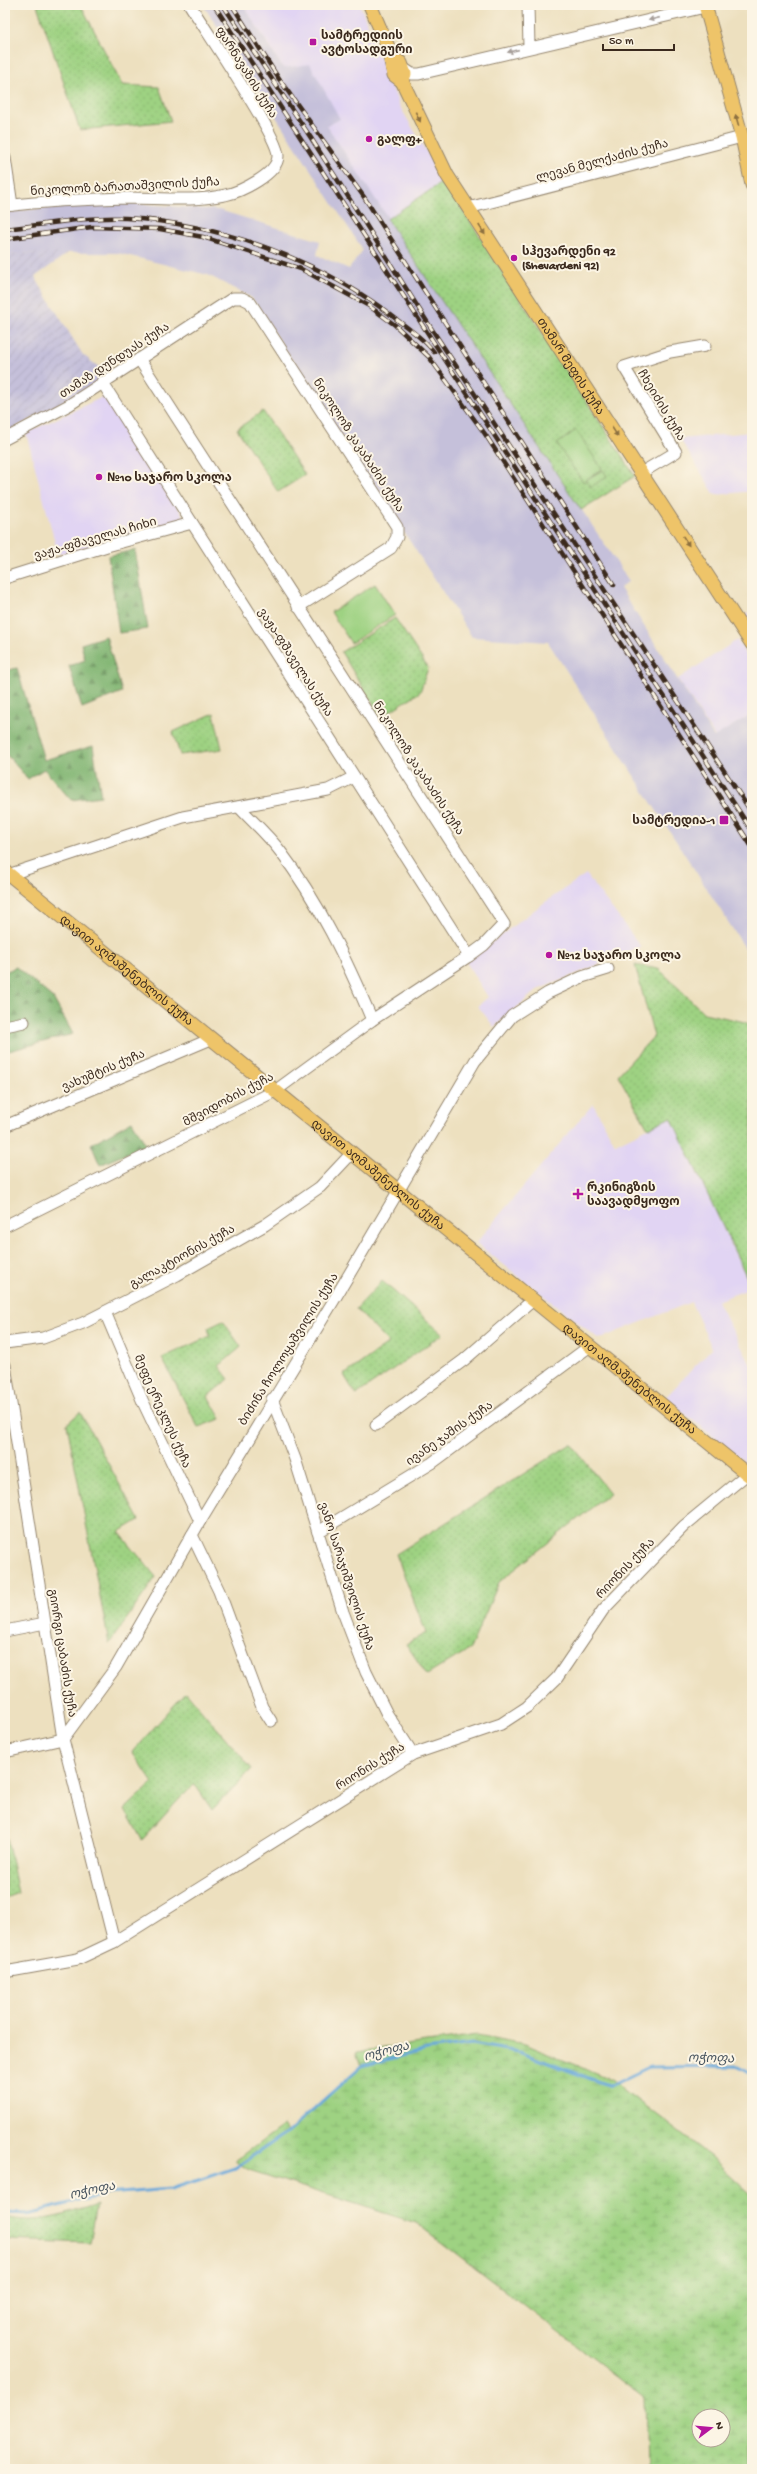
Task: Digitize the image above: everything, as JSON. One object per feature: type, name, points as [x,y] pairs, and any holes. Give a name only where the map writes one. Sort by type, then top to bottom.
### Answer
[{"type":"main road","name":"თამარ მეფის ქუჩა","points":[[370,5],[388,47],[398,64],[394,76],[402,81],[447,175],[752,644]]},
{"type":"main road","points":[[705,6],[742,137],[752,185]]},
{"type":"main road","name":"დავით აღმაშენებლის ქუჩა","points":[[6,874],[750,1474]]},
{"type":"street","name":"ფარნავაზის ქუჩა","points":[[190,5],[252,102],[275,145],[278,155]]},
{"type":"street","points":[[528,5],[529,47]]},
{"type":"street","points":[[398,64],[412,74],[419,74],[705,6]]},
{"type":"street","name":"ლევან მელქაძის ქუჩა","points":[[468,208],[742,137]]},
{"type":"street","name":"ნიკოლოზ ბარათაშვილის ქუჩა","points":[[8,206],[73,200],[204,198],[226,195],[250,185],[270,172],[276,163],[278,155]]},
{"type":"street","points":[[5,158],[8,206]]},
{"type":"street","name":"თამაზ დუნდუას ქუჩა","points":[[5,439],[69,405],[102,382],[233,298]]},
{"type":"street","name":"ნიკოლოზ კაკაბაძის ქუჩა","points":[[233,298],[242,298],[250,302],[397,527],[397,537],[391,548],[298,606]]},
{"type":"street","name":"ჩხეიძის ქუჩა","points":[[641,473],[676,452],[624,367],[670,352],[705,346]]},
{"type":"street","name":"ნიკოლოზ კაკაბაძის ქუჩა","points":[[138,359],[504,924]]},
{"type":"street","name":"ვაჟა-ფშაველას ქუჩა","points":[[102,382],[469,956]]},
{"type":"street","name":"ვაჟა-ფშაველას ჩიხი","points":[[5,578],[107,546],[192,523]]},
{"type":"street","points":[[6,874],[184,817],[328,790],[354,776]]},
{"type":"street","points":[[238,807],[280,850],[315,904],[351,970],[372,1020]]},
{"type":"street","name":"მშვიდობის ქუჩა","points":[[5,1226],[81,1190],[275,1091],[372,1020],[469,956],[484,945],[504,924]]},
{"type":"street","name":"ბიძინა ჩოლოყაშვილის ქუჩა","points":[[63,1739],[116,1667],[192,1534],[272,1399],[334,1300],[475,1061],[512,1016],[548,993],[582,977],[608,969]]},
{"type":"street","points":[[5,1026],[24,1022]]},
{"type":"street","name":"ვახუშტის ქუჩა","points":[[5,1126],[211,1039]]},
{"type":"street","name":"გალაკტიონის ქუჩა","points":[[5,1343],[43,1338],[83,1323],[106,1312],[265,1225],[320,1187],[352,1153]]},
{"type":"street","points":[[376,1425],[464,1360],[533,1300]]},
{"type":"street","name":"მეფე ერეკლეს ქუჩა","points":[[106,1312],[143,1402],[200,1521]]},
{"type":"street","name":"ივანე ჯაშის ქუჩა","points":[[318,1532],[432,1463],[590,1346]]},
{"type":"street","name":"გიორგი ცაბაძის ქუჩა","points":[[5,1365],[63,1739],[114,1942]]},
{"type":"street","name":"ვანო სარაჯიშვილის ქუჩა","points":[[272,1399],[295,1459],[318,1532],[366,1672],[387,1714],[413,1754]]},
{"type":"street","name":"რიონის ქუჩა","points":[[5,1972],[78,1959],[114,1942],[413,1754],[501,1724],[526,1707],[558,1678],[603,1610],[684,1526],[750,1474]]},
{"type":"street","points":[[192,1534],[219,1591],[262,1707],[271,1721]]},
{"type":"street","points":[[5,1632],[45,1623]]},
{"type":"street","points":[[5,1752],[63,1739]]},
{"type":"shaded area","points":[[203,5],[243,5],[283,68],[310,64],[340,119],[327,126],[629,581],[620,588],[714,737],[752,714],[752,959],[548,642],[472,637],[252,298],[208,275],[118,253],[38,253],[5,255],[5,212],[121,202],[219,210],[320,241],[317,255],[349,269],[363,250]]},
{"type":"shaded area","points":[[243,5],[360,5],[399,105],[444,181],[387,219],[327,126],[339,119],[283,68]]},
{"type":"shaded area","points":[[68,253],[35,277],[83,355],[108,374],[89,389],[5,433],[5,255]]},
{"type":"shaded area","name":"№10 საჯარო სკოლა","points":[[109,394],[187,522],[58,554],[26,433]]},
{"type":"shaded area","points":[[752,432],[752,491],[715,495],[680,439]]},
{"type":"shaded area","points":[[752,611],[752,636],[741,619]]},
{"type":"shaded area","points":[[737,640],[752,665],[752,714],[715,737],[678,679]]},
{"type":"shaded area","name":"№12 საჯარო სკოლა","points":[[586,874],[641,947],[537,990],[494,1027],[478,1006],[488,997],[466,962],[541,905]]},
{"type":"shaded area","points":[[593,1104],[615,1144],[671,1117],[751,1288],[717,1301],[752,1367],[752,1463],[749,1465],[665,1398],[712,1348],[691,1302],[599,1339],[476,1243]]},
{"type":"green space","points":[[37,5],[81,5],[122,85],[159,87],[171,121],[80,130]]},
{"type":"green space","points":[[444,181],[635,476],[581,510],[387,219]]},
{"type":"green space","points":[[263,411],[305,475],[278,492],[237,429]]},
{"type":"green space","points":[[576,430],[602,469],[587,479],[603,470],[607,476],[591,487],[586,480],[583,482],[557,444]]},
{"type":"green space","points":[[135,550],[148,629],[119,633],[108,556]]},
{"type":"green space","points":[[375,584],[395,615],[351,643],[331,612]]},
{"type":"green space","points":[[395,618],[428,668],[420,692],[381,717],[341,652]]},
{"type":"green space","points":[[106,636],[122,692],[82,708],[69,666],[85,660],[81,644]]},
{"type":"green space","points":[[17,668],[44,760],[93,746],[101,796],[71,800],[44,769],[28,779],[5,753],[5,671]]},
{"type":"green space","points":[[214,713],[222,749],[180,755],[173,732]]},
{"type":"green space","points":[[635,965],[659,969],[704,1013],[745,1022],[752,1026],[752,1288],[671,1117],[648,1128],[618,1075],[654,1036]]},
{"type":"green space","points":[[16,967],[53,998],[73,1034],[5,1052],[5,972]]},
{"type":"green space","points":[[132,1121],[146,1145],[100,1165],[91,1144]]},
{"type":"green space","points":[[382,1281],[443,1334],[356,1395],[344,1375],[389,1343],[356,1309]]},
{"type":"green space","points":[[223,1321],[241,1347],[219,1366],[229,1379],[208,1396],[221,1419],[198,1427],[162,1358],[210,1336],[208,1328]]},
{"type":"green space","points":[[80,1412],[139,1520],[119,1532],[156,1577],[109,1644],[67,1424]]},
{"type":"green space","points":[[571,1444],[610,1493],[499,1582],[470,1649],[427,1675],[406,1644],[426,1633],[396,1554]]},
{"type":"green space","points":[[186,1692],[252,1769],[212,1810],[194,1783],[142,1840],[125,1809],[153,1783],[132,1752]]},
{"type":"green space","points":[[5,1829],[18,1893],[5,1898]]},
{"type":"green space","points":[[477,2035],[525,2044],[611,2080],[711,2157],[752,2195],[752,2469],[647,2469],[645,2398],[416,2223],[249,2170],[235,2161],[284,2125],[288,2131],[361,2066],[356,2052]]},
{"type":"green space","points":[[97,2204],[90,2243],[5,2240],[5,2217],[29,2220],[51,2218]]},
{"type":"waterway","name":"ოჭოფა","points":[[5,2213],[27,2214],[107,2194],[171,2189],[235,2168],[288,2132],[361,2066],[427,2050],[472,2044],[519,2052],[610,2086],[649,2067],[738,2066],[752,2074]]},
{"type":"railway","points":[[214,5],[752,831]]},
{"type":"railway","points":[[223,5],[311,138],[433,331],[752,813]]},
{"type":"railway","points":[[232,5],[279,79],[364,197],[614,585]]},
{"type":"railway","points":[[5,229],[96,218],[126,218],[199,228],[235,237],[271,249],[339,281],[370,300],[405,325],[434,352]]},
{"type":"railway","points":[[5,239],[92,227],[160,229],[203,237],[301,269],[369,306],[395,325],[429,357],[485,434],[752,847]]},
{"type":"place","name":"სამტრედიის ავტოსადგური","points":[[313,42]]},
{"type":"place","name":"გალფ+","points":[[369,139]]},
{"type":"place","name":"სჰევარდენი 92 (Shevardeni 92)","points":[[514,258]]},
{"type":"place","name":"№10 საჯარო სკოლა","points":[[99,477]]},
{"type":"place","name":"სამტრედია-1","points":[[724,820]]},
{"type":"place","name":"№12 საჯარო სკოლა","points":[[549,955]]},
{"type":"place","name":"რკინიგზის საავადმყოფო","points":[[578,1194]]}]
